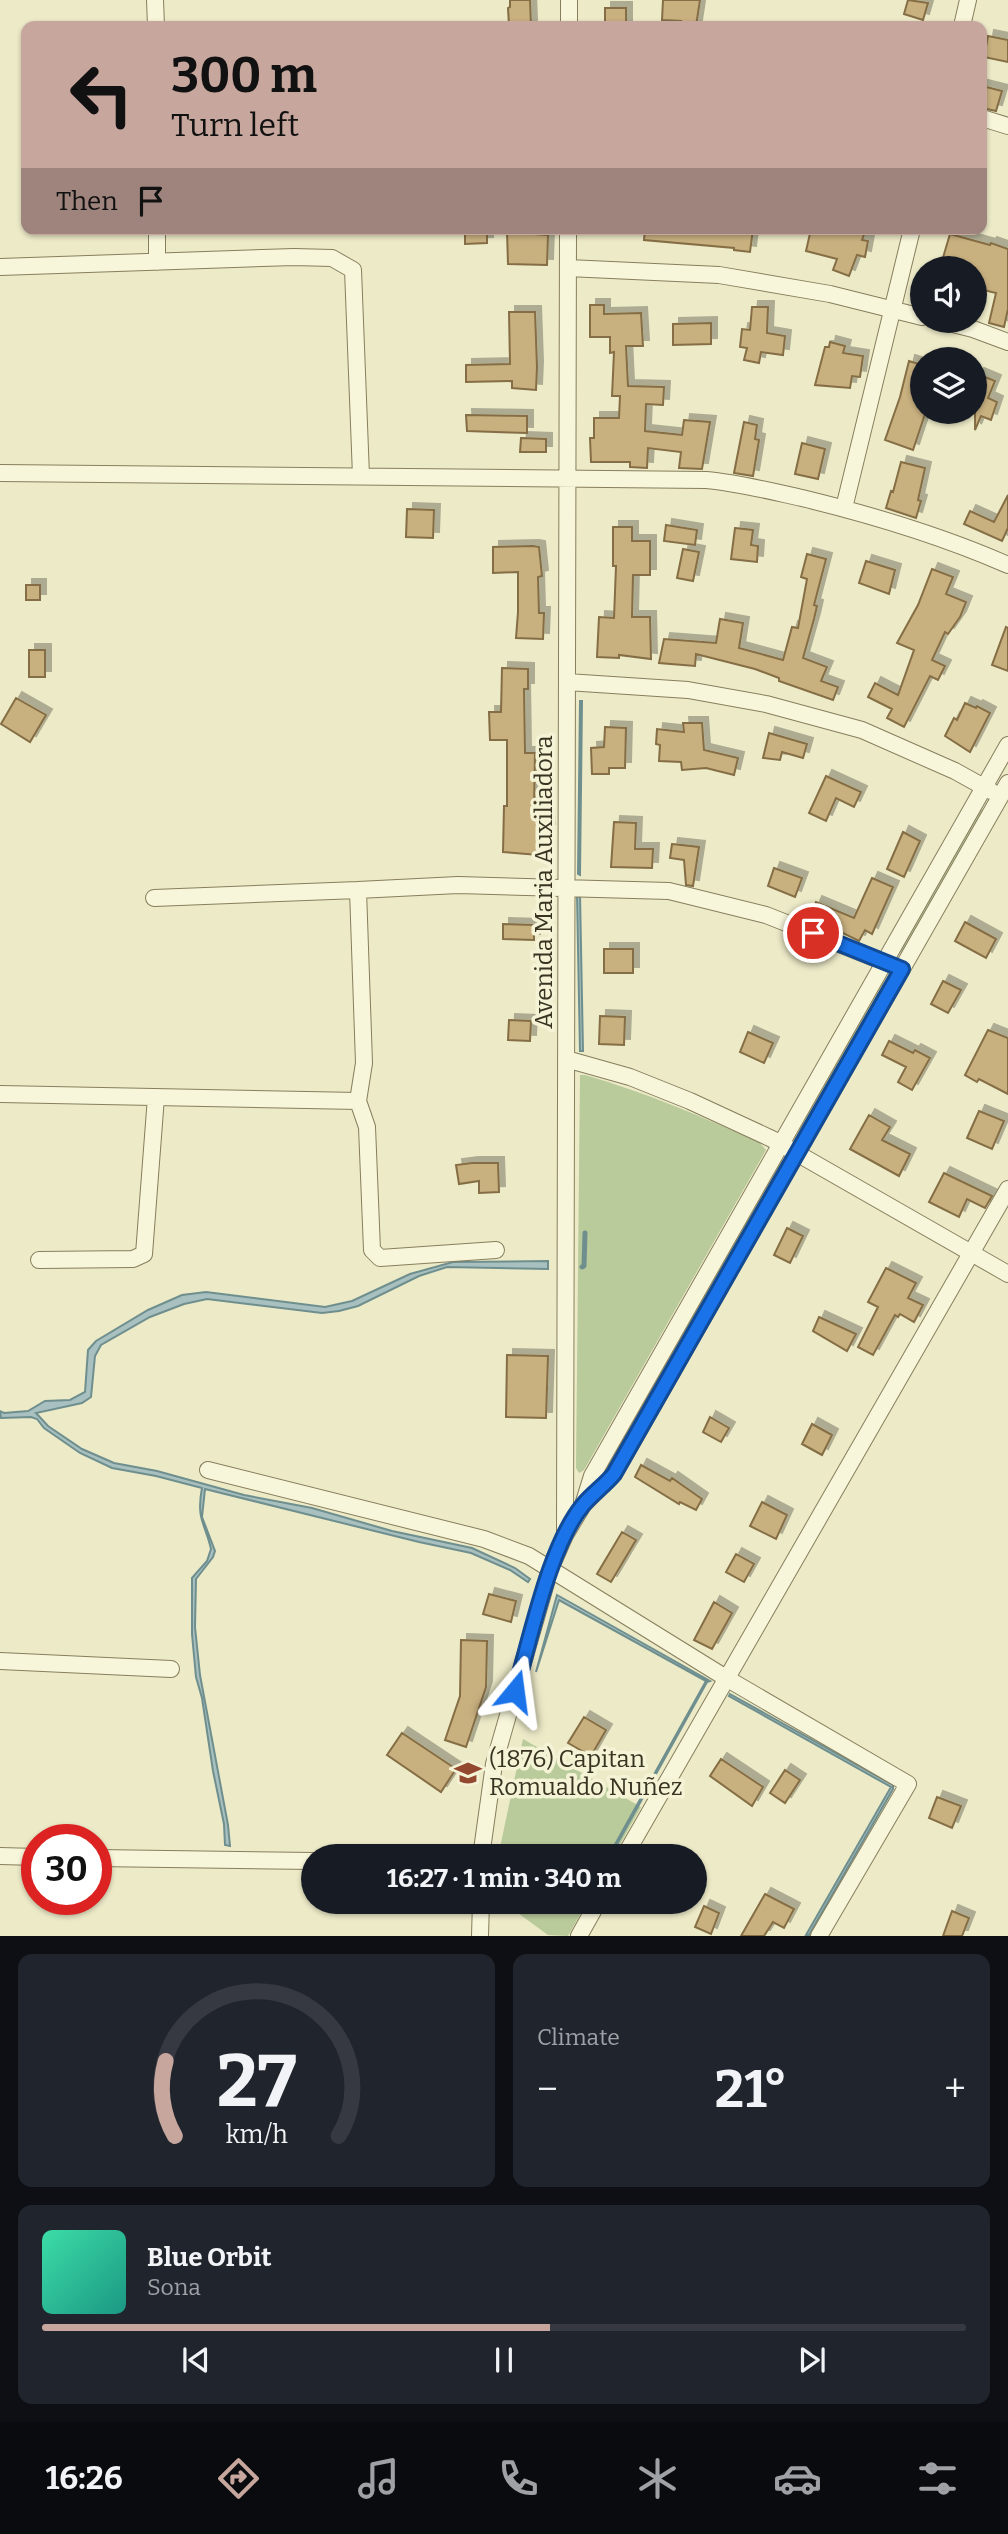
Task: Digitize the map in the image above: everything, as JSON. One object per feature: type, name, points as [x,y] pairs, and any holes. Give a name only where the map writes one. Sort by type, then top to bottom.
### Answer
[{"type":"street","points":[[155,0],[156,21]]},
{"type":"street","points":[[569,0],[569,21]]},
{"type":"street","points":[[963,21],[968,0]]},
{"type":"street","points":[[987,120],[1008,126]]},
{"type":"street","points":[[157,235],[157,261]]},
{"type":"street","name":"Avenida Maria Auxiliadora","points":[[565,1535],[568,235]]},
{"type":"street","points":[[844,508],[911,235]]},
{"type":"street","points":[[0,267],[332,258],[353,270],[361,476]]},
{"type":"street","points":[[568,268],[719,275],[830,294],[910,314]]},
{"type":"street","points":[[984,333],[1008,342]]},
{"type":"street","points":[[0,473],[706,480],[737,483],[844,508],[948,541],[1008,565]]},
{"type":"street","points":[[567,682],[688,690],[766,704],[862,730],[955,771],[984,787],[1005,794],[614,1474],[583,1505]]},
{"type":"street","points":[[483,1844],[494,1764],[550,1569],[565,1535],[583,1505],[598,1463],[1008,745]]},
{"type":"street","points":[[154,898],[458,885],[646,889],[710,900],[766,915],[902,969]]},
{"type":"street","points":[[358,890],[364,1063],[358,1101],[367,1127],[372,1250],[380,1258],[496,1250]]},
{"type":"street","points":[[566,1059],[629,1077],[690,1101],[780,1144],[1008,1273]]},
{"type":"street","points":[[0,1094],[358,1101]]},
{"type":"street","points":[[39,1260],[133,1259],[144,1254],[156,1097]]},
{"type":"street","points":[[631,1844],[1008,1189]]},
{"type":"street","points":[[208,1470],[484,1539],[529,1556],[726,1678],[908,1784],[819,1936]]},
{"type":"street","points":[[0,1661],[171,1669]]},
{"type":"street","points":[[0,1856],[21,1857]]},
{"type":"street","points":[[112,1858],[301,1861]]},
{"type":"street","points":[[480,1936],[481,1914]]},
{"type":"street","points":[[579,1936],[591,1914]]},
{"type":"green space","points":[[981,809],[983,810],[902,953],[899,952]]},
{"type":"green space","points":[[881,981],[885,983],[801,1131],[797,1128]]},
{"type":"green space","points":[[580,1075],[629,1089],[673,1106],[759,1142],[766,1150],[584,1470],[579,1473],[576,1468]]},
{"type":"green space","points":[[781,1159],[784,1162],[604,1482],[598,1481]]},
{"type":"green space","points":[[523,1739],[641,1807],[620,1844],[501,1844]]},
{"type":"green space","points":[[519,1914],[580,1914],[568,1936],[548,1935]]},
{"type":"water","points":[[582,701],[580,875],[578,874]]},
{"type":"water","points":[[577,895],[580,895],[583,1051],[580,1051]]},
{"type":"water","points":[[548,1261],[548,1269],[447,1267],[419,1276],[358,1306],[339,1311],[322,1313],[207,1299],[184,1304],[150,1317],[101,1345],[95,1356],[91,1397],[82,1403],[36,1413],[48,1426],[82,1449],[114,1463],[157,1471],[244,1495],[312,1508],[392,1531],[472,1548],[515,1568],[530,1579],[528,1582],[510,1570],[471,1553],[205,1489],[202,1517],[215,1551],[196,1579],[195,1627],[200,1675],[228,1825],[230,1846],[225,1845],[224,1824],[196,1677],[192,1634],[192,1578],[207,1561],[211,1549],[201,1514],[202,1488],[112,1468],[80,1453],[44,1428],[37,1419],[1,1418],[0,1411],[28,1411],[45,1401],[70,1400],[85,1392],[88,1350],[96,1341],[148,1310],[182,1295],[206,1292],[325,1307],[352,1301],[410,1274],[453,1262]]},
{"type":"water","points":[[557,1595],[710,1681],[707,1682],[617,1844],[706,1681],[559,1600],[536,1672]]},
{"type":"water","points":[[730,1694],[893,1785],[809,1935],[806,1935],[891,1787],[729,1696]]},
{"type":"building","points":[[510,0],[530,0],[531,21],[509,21]]},
{"type":"building","points":[[663,0],[700,0],[697,21],[662,20]]},
{"type":"building","points":[[908,0],[928,3],[923,20],[904,14]]},
{"type":"building","points":[[605,8],[626,8],[626,21],[605,21]]},
{"type":"building","points":[[988,36],[1008,40],[1008,62],[987,58]]},
{"type":"building","points":[[987,87],[1002,91],[996,111],[987,109]]},
{"type":"building","points":[[465,235],[487,235],[487,243],[465,244]]},
{"type":"building","points":[[507,235],[548,235],[547,265],[508,264]]},
{"type":"building","points":[[644,235],[752,235],[750,252],[734,248],[644,240]]},
{"type":"building","points":[[810,235],[864,235],[862,240],[868,241],[865,257],[857,255],[849,276],[833,270],[837,259],[806,251]]},
{"type":"building","points":[[950,235],[1008,249],[1008,309],[1004,327],[989,323],[996,293],[987,291],[987,256],[943,256]]},
{"type":"building","points":[[590,305],[604,305],[604,314],[641,313],[643,346],[626,346],[628,386],[664,387],[663,405],[646,404],[645,431],[682,435],[684,420],[710,422],[702,469],[679,468],[681,452],[648,448],[647,468],[630,467],[630,462],[591,462],[590,438],[594,438],[594,418],[619,418],[620,396],[612,396],[614,352],[610,353],[610,337],[590,337]]},
{"type":"building","points":[[752,307],[768,307],[767,333],[785,336],[783,355],[761,352],[759,363],[744,360],[747,348],[740,347],[742,329],[750,330]]},
{"type":"building","points":[[509,312],[535,312],[536,390],[512,388],[512,381],[466,382],[466,365],[510,364]]},
{"type":"building","points":[[711,323],[711,344],[673,345],[673,324]]},
{"type":"building","points":[[830,342],[845,346],[843,353],[863,356],[860,377],[852,376],[850,388],[815,385],[825,347],[829,347]]},
{"type":"building","points":[[909,361],[910,424],[922,424],[913,450],[885,440]]},
{"type":"building","points":[[987,378],[995,381],[988,398],[997,402],[991,420],[987,418]]},
{"type":"building","points":[[466,415],[527,416],[527,433],[467,431]]},
{"type":"building","points":[[744,422],[757,425],[755,439],[759,440],[753,476],[734,473]]},
{"type":"building","points":[[521,438],[546,439],[546,452],[520,452]]},
{"type":"building","points":[[802,443],[825,449],[818,479],[795,474]]},
{"type":"building","points":[[901,462],[925,468],[916,518],[886,508]]},
{"type":"building","points":[[1008,495],[1008,528],[1002,541],[964,524],[970,511],[994,522]]},
{"type":"building","points":[[407,509],[434,510],[433,538],[406,537]]},
{"type":"building","points":[[666,525],[697,530],[695,545],[664,541]]},
{"type":"building","points":[[613,527],[632,527],[632,541],[650,541],[650,575],[633,575],[632,617],[650,617],[651,659],[619,655],[619,658],[597,657],[599,617],[614,618],[616,566],[613,566]]},
{"type":"building","points":[[735,528],[753,530],[751,545],[758,546],[757,562],[731,559]]},
{"type":"building","points":[[493,547],[539,547],[542,576],[538,577],[539,613],[544,613],[543,639],[516,638],[518,572],[493,573]]},
{"type":"building","points":[[683,549],[699,552],[693,581],[677,578]]},
{"type":"building","points":[[807,554],[826,559],[803,658],[827,667],[821,681],[838,687],[833,700],[779,681],[779,678],[755,669],[696,654],[695,666],[659,663],[664,639],[716,643],[720,619],[743,623],[739,648],[783,660],[792,627],[798,628],[807,579],[801,577]]},
{"type":"building","points":[[866,561],[895,570],[889,594],[859,583]]},
{"type":"building","points":[[932,569],[953,577],[946,594],[966,602],[960,617],[948,634],[945,632],[932,660],[945,666],[938,680],[930,676],[904,727],[887,718],[892,709],[868,697],[875,683],[898,695],[914,650],[897,643],[918,605]]},
{"type":"building","points":[[26,585],[40,585],[40,600],[26,600]]},
{"type":"building","points":[[1006,627],[1008,628],[1008,671],[992,665]]},
{"type":"building","points":[[29,650],[45,650],[45,677],[29,677]]},
{"type":"building","points":[[502,668],[528,669],[528,689],[524,689],[525,753],[535,753],[534,809],[547,808],[549,830],[539,830],[538,855],[503,852],[504,806],[507,806],[507,740],[490,740],[489,712],[501,712]]},
{"type":"building","points":[[16,698],[46,715],[30,742],[1,724]]},
{"type":"building","points":[[965,703],[990,713],[970,752],[945,736]]},
{"type":"building","points":[[683,723],[702,723],[704,750],[738,758],[734,775],[706,768],[682,770],[681,762],[659,761],[657,729],[684,732]]},
{"type":"building","points":[[605,727],[626,728],[625,768],[609,768],[609,774],[592,774],[591,748],[604,747]]},
{"type":"building","points":[[769,733],[807,744],[803,758],[782,752],[780,760],[763,758]]},
{"type":"building","points":[[826,776],[861,792],[854,807],[836,798],[826,821],[809,813]]},
{"type":"building","points":[[614,822],[636,823],[635,849],[653,849],[652,868],[611,867]]},
{"type":"building","points":[[903,832],[920,841],[904,877],[887,869]]},
{"type":"building","points":[[672,844],[699,847],[693,886],[686,885],[684,860],[670,858]]},
{"type":"building","points":[[774,868],[802,878],[795,897],[768,886]]},
{"type":"building","points":[[872,878],[893,887],[872,934],[865,930],[859,941],[810,917],[816,902],[854,918]]},
{"type":"building","points":[[965,922],[996,939],[986,958],[955,941]]},
{"type":"building","points":[[503,924],[534,925],[534,940],[503,939]]},
{"type":"building","points":[[604,949],[633,949],[633,973],[604,973]]},
{"type":"building","points":[[943,981],[961,990],[948,1013],[931,1004]]},
{"type":"building","points":[[600,1016],[625,1017],[624,1045],[599,1044]]},
{"type":"building","points":[[509,1020],[531,1021],[530,1041],[508,1040]]},
{"type":"building","points":[[988,1030],[1008,1038],[1008,1094],[965,1075]]},
{"type":"building","points":[[748,1032],[773,1043],[764,1063],[740,1052]]},
{"type":"building","points":[[889,1041],[930,1058],[912,1090],[898,1082],[906,1067],[882,1055]]},
{"type":"building","points":[[979,1111],[1004,1121],[992,1149],[967,1138]]},
{"type":"building","points":[[869,1115],[890,1127],[882,1140],[910,1154],[899,1176],[850,1149]]},
{"type":"building","points":[[498,1163],[499,1192],[479,1193],[479,1181],[459,1184],[456,1165]]},
{"type":"building","points":[[944,1173],[992,1196],[985,1208],[967,1199],[959,1217],[929,1202]]},
{"type":"building","points":[[787,1228],[803,1236],[790,1263],[774,1255]]},
{"type":"building","points":[[886,1268],[916,1283],[908,1298],[923,1305],[914,1322],[900,1314],[898,1317],[895,1315],[873,1355],[858,1347],[878,1307],[868,1302]]},
{"type":"building","points":[[819,1317],[856,1334],[847,1351],[813,1331]]},
{"type":"building","points":[[507,1355],[548,1356],[546,1418],[506,1417]]},
{"type":"building","points":[[710,1417],[729,1428],[721,1442],[703,1432]]},
{"type":"building","points":[[812,1424],[832,1435],[822,1455],[802,1444]]},
{"type":"building","points":[[641,1465],[670,1481],[672,1478],[702,1499],[696,1510],[680,1502],[679,1504],[635,1477]]},
{"type":"building","points":[[762,1502],[787,1515],[776,1539],[750,1526]]},
{"type":"building","points":[[622,1532],[636,1540],[611,1582],[597,1574]]},
{"type":"building","points":[[736,1554],[754,1564],[744,1582],[726,1572]]},
{"type":"building","points":[[489,1594],[516,1601],[511,1622],[483,1614]]},
{"type":"building","points":[[714,1602],[732,1613],[712,1649],[694,1640]]},
{"type":"building","points":[[461,1640],[487,1641],[486,1687],[466,1747],[445,1740],[460,1696]]},
{"type":"building","points":[[584,1717],[606,1730],[591,1756],[568,1743]]},
{"type":"building","points":[[402,1733],[456,1769],[441,1792],[387,1755]]},
{"type":"building","points":[[721,1759],[763,1787],[752,1806],[710,1776]]},
{"type":"building","points":[[785,1770],[800,1780],[785,1803],[770,1793]]},
{"type":"building","points":[[937,1797],[961,1806],[952,1828],[929,1818]]},
{"type":"building","points":[[765,1894],[794,1909],[784,1928],[773,1922],[764,1936],[741,1936]]},
{"type":"building","points":[[707,1907],[719,1913],[711,1934],[695,1927],[701,1914],[707,1914]]},
{"type":"building","points":[[952,1911],[969,1918],[962,1936],[943,1936]]},
{"type":"waterway","points":[[582,1267],[585,1233]]},
{"type":"place","name":"(1876) Capitan Romualdo Nuñez","points":[[468,1773]]},
{"type":"route","points":[[515,1691],[550,1569],[565,1535],[583,1505],[614,1474],[902,969],[813,933]]}]
